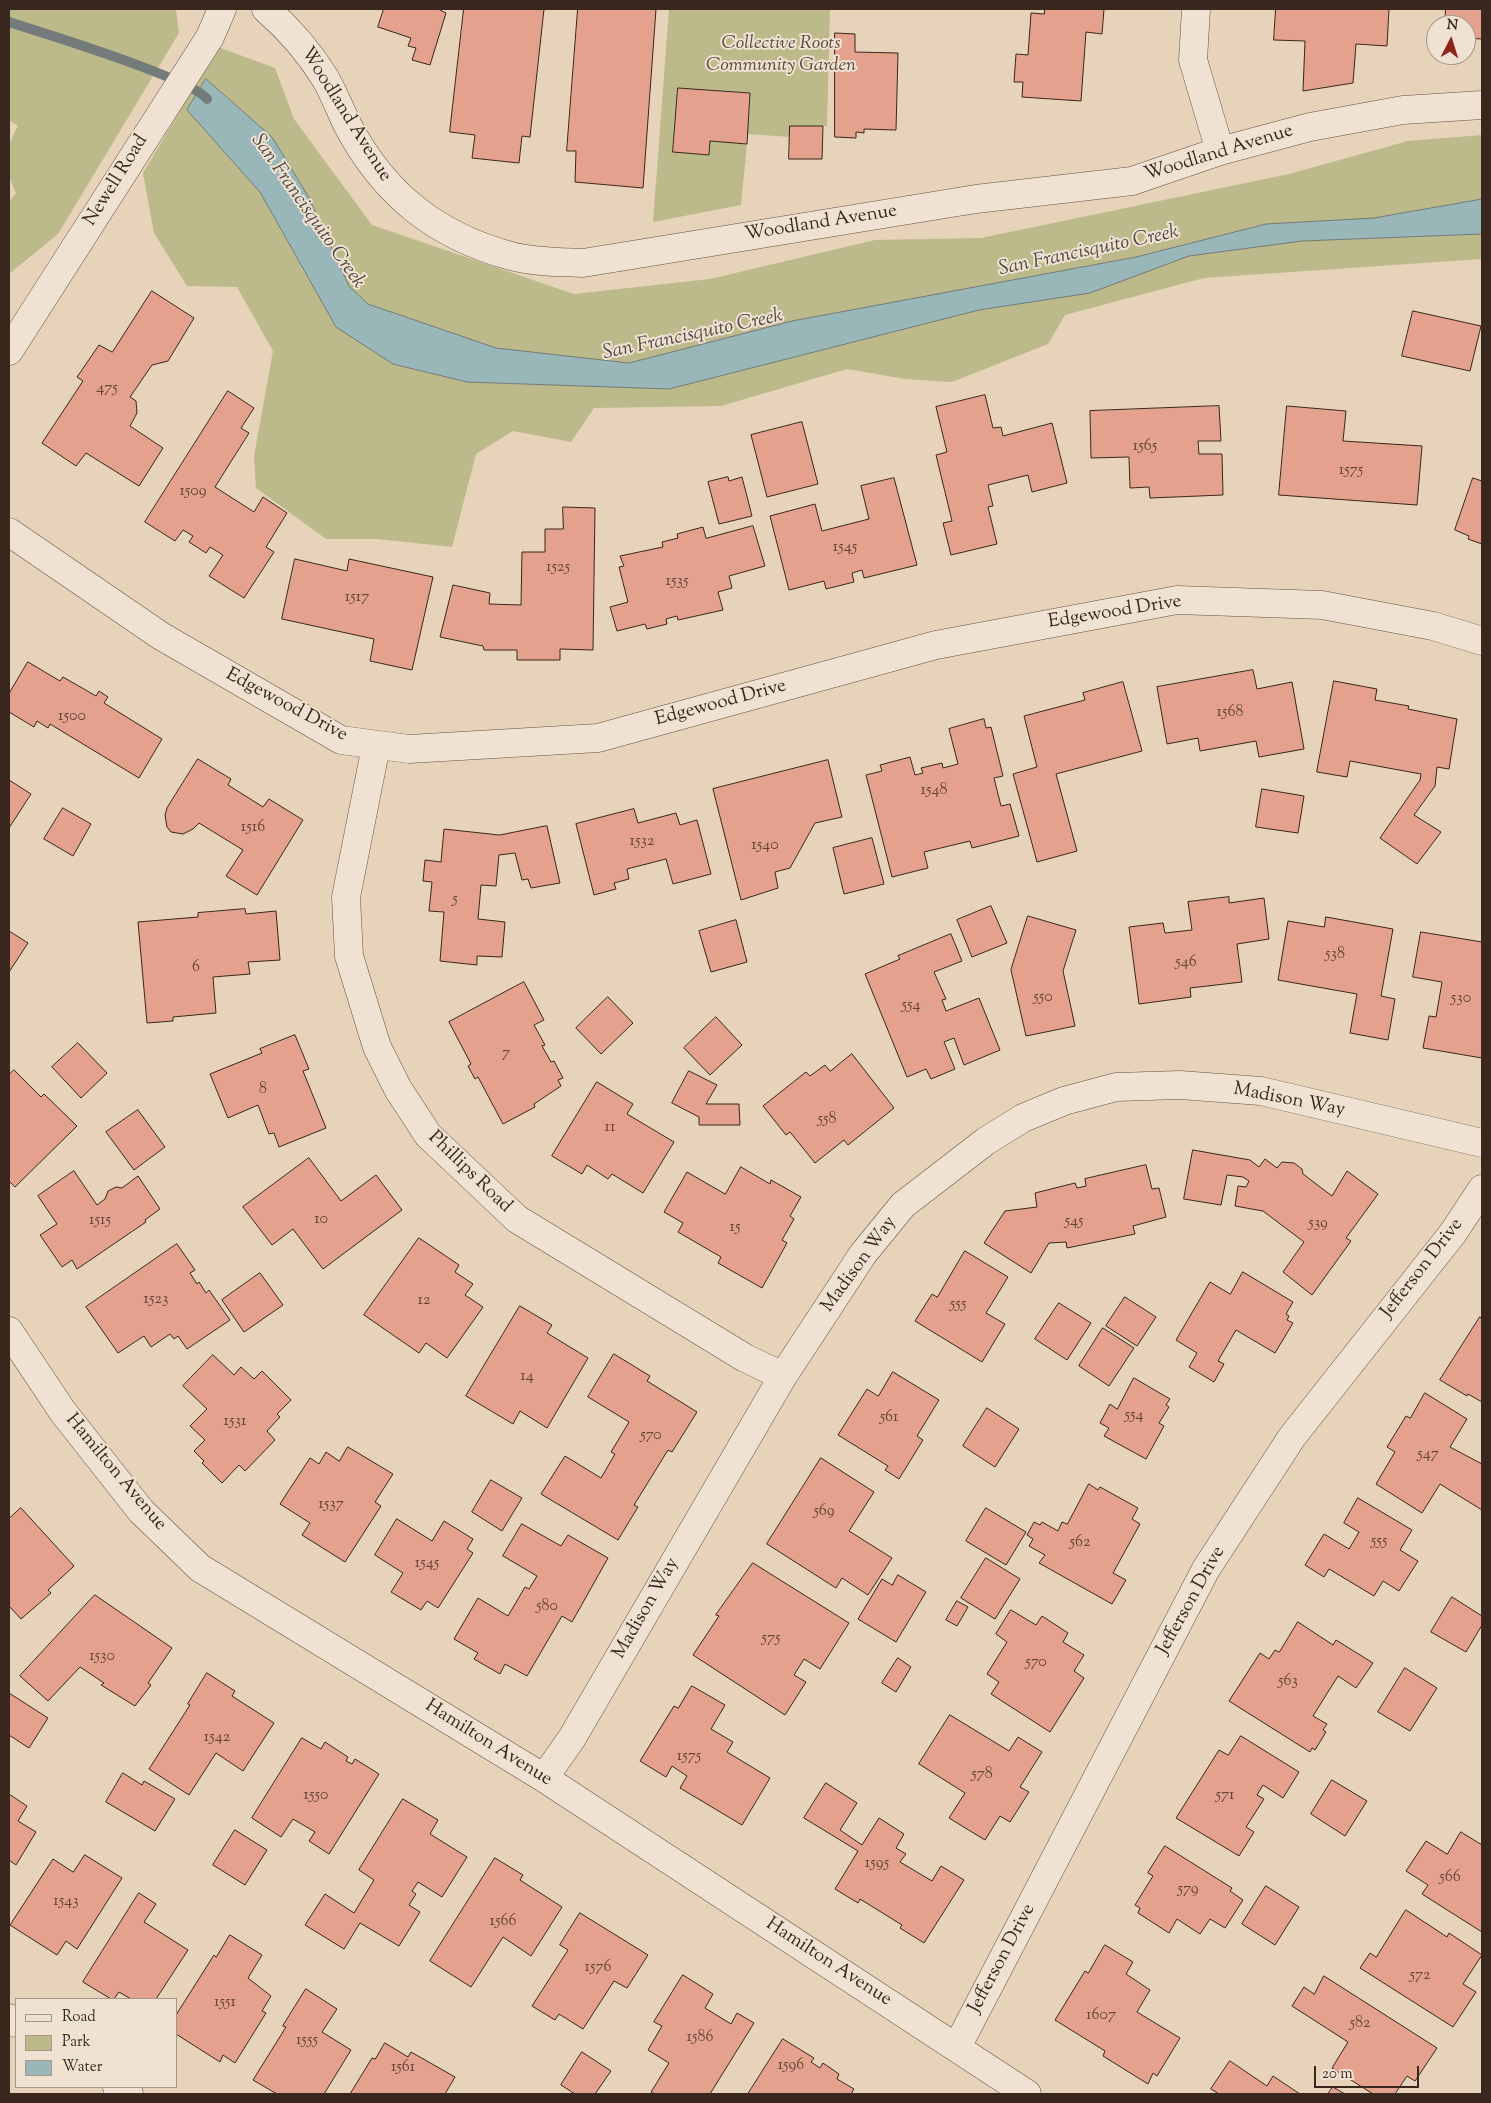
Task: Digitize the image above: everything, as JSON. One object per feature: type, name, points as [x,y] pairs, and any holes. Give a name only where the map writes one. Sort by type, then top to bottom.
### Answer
[{"type":"street","name":"Newell Road","points":[[9,351],[205,44],[222,9]]},
{"type":"street","name":"Woodland Avenue","points":[[266,9],[306,50],[325,78],[348,126],[377,173],[402,199],[435,224],[476,245],[513,257],[548,262],[583,263],[976,199],[1132,181],[1220,151],[1310,127],[1403,110],[1482,105]]},
{"type":"street","points":[[1196,9],[1193,60],[1220,151]]},
{"type":"street","name":"Edgewood Drive","points":[[9,532],[160,636],[341,740],[409,749],[598,738],[936,645],[1177,600],[1322,605],[1433,626],[1482,642]]},
{"type":"street","name":"Phillips Road","points":[[376,746],[346,897],[349,956],[377,1047],[398,1089],[428,1136],[517,1219],[745,1358],[783,1376]]},
{"type":"street","name":"Madison Way","points":[[544,1778],[572,1738],[783,1376],[862,1254],[903,1205],[986,1141],[1022,1118],[1064,1101],[1116,1087],[1180,1085],[1261,1091],[1482,1143]]},
{"type":"street","name":"Jefferson Drive","points":[[957,2047],[1206,1569],[1292,1437],[1453,1233],[1482,1189]]},
{"type":"street","name":"Hamilton Avenue","points":[[9,1331],[63,1412],[141,1511],[200,1568],[544,1778],[1027,2094]]},
{"type":"green space","points":[[9,9],[176,9],[179,33],[58,234],[9,274],[9,203],[16,193],[10,176],[8,159],[11,142],[18,126],[9,120]]},
{"type":"green space","name":"Collective Roots Community Garden","points":[[669,9],[830,9],[827,126],[790,126],[790,137],[747,134],[750,93],[678,88],[673,152],[709,155],[710,141],[747,144],[741,205],[653,222]]},
{"type":"green space","points":[[218,47],[275,68],[294,119],[372,225],[574,294],[710,279],[875,240],[981,238],[1289,174],[1408,141],[1482,135],[1482,259],[1204,278],[1065,315],[1048,344],[952,382],[905,379],[847,369],[721,406],[594,408],[571,442],[513,431],[476,454],[452,547],[377,539],[326,539],[256,488],[254,456],[273,351],[237,287],[187,286],[154,233],[143,173]]},
{"type":"water","points":[[206,79],[272,137],[308,196],[349,286],[368,304],[496,348],[629,363],[792,321],[1136,257],[1266,224],[1374,218],[1482,199],[1482,234],[1302,241],[1189,256],[1090,293],[979,310],[669,389],[467,382],[393,364],[336,327],[260,192],[187,110]]},
{"type":"building","points":[[384,9],[438,9],[446,13],[430,65],[412,60],[416,48],[408,46],[411,38],[378,27]]},
{"type":"building","points":[[464,9],[544,9],[530,137],[522,136],[519,163],[472,158],[475,135],[450,132]]},
{"type":"building","points":[[578,9],[656,9],[643,188],[575,182],[576,151],[567,151]]},
{"type":"building","points":[[1045,9],[1104,9],[1102,34],[1086,32],[1081,101],[1022,97],[1023,82],[1014,82],[1016,54],[1028,55],[1031,13],[1044,14]]},
{"type":"building","points":[[1276,9],[1389,9],[1387,46],[1356,44],[1353,83],[1303,91],[1305,41],[1274,40]]},
{"type":"building","points":[[1446,9],[1482,9],[1482,39],[1476,39],[1476,15],[1446,15]]},
{"type":"building","points":[[835,33],[855,34],[855,52],[898,53],[896,130],[864,129],[864,133],[856,132],[856,138],[835,137]]},
{"type":"building","points":[[678,88],[750,93],[747,144],[710,141],[709,155],[673,152]]},
{"type":"building","points":[[790,126],[823,126],[822,159],[789,159]]},
{"type":"building","points":[[152,291],[194,318],[168,361],[152,365],[130,397],[136,401],[137,413],[130,426],[163,448],[139,486],[86,453],[76,466],[42,443],[83,381],[77,377],[99,345],[112,352]]},
{"type":"building","points":[[1413,311],[1481,326],[1470,371],[1402,356]]},
{"type":"building","points":[[228,391],[254,408],[241,428],[249,433],[215,487],[254,512],[263,497],[287,513],[266,547],[274,552],[244,598],[209,576],[223,555],[210,547],[206,553],[189,542],[193,536],[183,530],[175,541],[145,522]]},
{"type":"building","points":[[985,395],[993,428],[1001,427],[1003,436],[1052,423],[1067,483],[1032,492],[1028,475],[988,485],[993,506],[988,507],[997,544],[951,555],[943,523],[952,521],[936,455],[947,452],[936,407]]},
{"type":"building","points":[[1219,406],[1221,441],[1198,441],[1199,454],[1222,454],[1223,495],[1150,498],[1149,487],[1130,488],[1129,457],[1091,458],[1090,411]]},
{"type":"building","points":[[1287,406],[1346,411],[1343,441],[1422,446],[1417,505],[1279,495]]},
{"type":"building","points":[[802,422],[818,484],[767,497],[751,435]]},
{"type":"building","points":[[728,477],[729,481],[742,477],[752,516],[719,524],[708,482]]},
{"type":"building","points":[[894,478],[917,565],[864,578],[862,570],[852,573],[854,582],[826,589],[824,581],[789,590],[770,516],[815,504],[822,531],[869,519],[861,486]]},
{"type":"building","points":[[1473,478],[1482,481],[1482,544],[1468,539],[1469,536],[1455,530]]},
{"type":"building","points":[[563,507],[595,508],[593,650],[560,649],[560,660],[517,660],[517,650],[484,650],[483,646],[440,637],[453,585],[490,593],[489,604],[521,605],[522,552],[545,552],[545,529],[563,529]]},
{"type":"building","points":[[753,526],[765,566],[729,576],[732,588],[718,592],[723,610],[678,620],[677,616],[666,619],[667,624],[647,629],[645,624],[617,631],[610,607],[628,602],[619,567],[624,566],[620,556],[663,547],[662,542],[678,538],[677,534],[703,527],[706,538]]},
{"type":"building","points":[[295,559],[347,571],[349,559],[433,577],[412,670],[370,661],[374,639],[282,619]]},
{"type":"building","points":[[28,662],[60,681],[63,677],[96,696],[99,691],[108,697],[104,703],[162,739],[139,778],[50,724],[48,728],[37,721],[34,727],[9,712],[9,694]]},
{"type":"building","points":[[1253,670],[1257,689],[1292,682],[1304,749],[1259,757],[1256,741],[1200,751],[1198,738],[1167,744],[1157,687]]},
{"type":"building","points":[[1334,681],[1377,689],[1375,700],[1409,706],[1408,709],[1457,719],[1449,769],[1437,767],[1435,786],[1414,815],[1441,832],[1417,864],[1380,838],[1420,780],[1421,774],[1350,761],[1347,777],[1317,772]]},
{"type":"building","points":[[1123,682],[1142,751],[1056,774],[1077,851],[1037,862],[1013,774],[1037,767],[1024,716],[1085,700],[1083,693]]},
{"type":"building","points":[[984,719],[986,728],[991,727],[1003,776],[994,778],[1001,806],[1010,804],[1019,836],[972,848],[970,841],[924,852],[928,868],[892,877],[866,775],[882,771],[880,765],[910,757],[915,775],[923,773],[921,768],[942,763],[943,768],[958,764],[949,729]]},
{"type":"building","points":[[198,759],[231,779],[228,785],[263,807],[269,799],[303,820],[257,895],[226,876],[243,850],[199,823],[193,829],[183,834],[171,832],[167,827],[165,815],[167,808]]},
{"type":"building","points":[[828,760],[842,817],[815,823],[790,868],[775,872],[778,888],[741,900],[713,789]]},
{"type":"building","points":[[9,780],[31,794],[9,828]]},
{"type":"building","points":[[1262,789],[1304,796],[1298,833],[1256,827]]},
{"type":"building","points":[[63,808],[91,824],[73,856],[44,839]]},
{"type":"building","points":[[634,809],[638,823],[676,813],[680,825],[697,820],[711,874],[673,884],[666,859],[627,869],[629,879],[614,883],[616,889],[594,895],[576,824]]},
{"type":"building","points":[[547,826],[560,883],[531,888],[528,879],[522,880],[515,853],[499,855],[496,886],[481,885],[478,919],[505,922],[502,957],[477,956],[477,965],[440,961],[444,912],[429,911],[432,882],[423,881],[425,860],[441,862],[444,829],[499,835]]},
{"type":"building","points":[[872,838],[884,884],[844,894],[833,848]]},
{"type":"building","points":[[1229,897],[1229,903],[1264,898],[1269,939],[1237,944],[1242,982],[1190,988],[1191,997],[1139,1004],[1129,927],[1163,923],[1165,933],[1192,930],[1188,902]]},
{"type":"building","points":[[991,906],[1007,943],[972,957],[957,920]]},
{"type":"building","points":[[245,909],[246,914],[276,911],[280,960],[248,962],[250,974],[213,977],[216,1013],[173,1017],[173,1021],[147,1023],[138,922],[198,917],[198,913]]},
{"type":"building","points":[[1028,916],[1076,930],[1063,971],[1075,1026],[1026,1036],[1011,970]]},
{"type":"building","points":[[1326,917],[1393,929],[1381,996],[1395,999],[1388,1040],[1350,1033],[1357,994],[1278,980],[1288,921],[1324,927]]},
{"type":"building","points":[[736,920],[747,962],[711,972],[699,931]]},
{"type":"building","points":[[9,931],[28,943],[9,972]]},
{"type":"building","points":[[1421,932],[1482,942],[1482,1058],[1423,1048],[1429,1016],[1436,1017],[1442,982],[1413,977]]},
{"type":"building","points":[[951,934],[962,961],[934,972],[946,999],[942,1000],[946,1011],[979,998],[1000,1050],[964,1065],[954,1038],[944,1042],[955,1069],[931,1079],[926,1069],[907,1077],[865,974],[900,959],[898,956]]},
{"type":"building","points":[[524,982],[544,1020],[534,1025],[545,1045],[542,1046],[551,1062],[554,1061],[563,1078],[558,1080],[561,1086],[534,1104],[535,1107],[503,1124],[478,1077],[475,1079],[468,1066],[471,1064],[449,1022]]},
{"type":"building","points":[[608,997],[633,1023],[601,1054],[576,1028]]},
{"type":"building","points":[[716,1017],[742,1045],[710,1075],[684,1048]]},
{"type":"building","points":[[295,1035],[309,1069],[303,1071],[326,1128],[279,1147],[274,1133],[269,1134],[258,1105],[228,1118],[210,1074],[262,1053],[260,1049]]},
{"type":"building","points":[[78,1043],[107,1073],[81,1098],[52,1067]]},
{"type":"building","points":[[852,1054],[894,1108],[848,1145],[844,1140],[815,1163],[790,1132],[786,1135],[763,1106],[806,1072],[810,1076],[825,1065],[830,1071]]},
{"type":"building","points":[[14,1070],[41,1097],[44,1094],[77,1126],[15,1187],[9,1181],[9,1075]]},
{"type":"building","points":[[689,1071],[717,1085],[706,1104],[739,1104],[740,1125],[699,1125],[699,1117],[672,1103]]},
{"type":"building","points":[[597,1082],[633,1104],[627,1114],[674,1142],[643,1193],[612,1174],[608,1179],[587,1165],[582,1174],[552,1156]]},
{"type":"building","points":[[138,1110],[165,1147],[134,1170],[106,1132]]},
{"type":"building","points":[[1193,1150],[1250,1160],[1259,1167],[1265,1159],[1277,1168],[1282,1162],[1294,1163],[1302,1169],[1303,1174],[1332,1196],[1347,1171],[1378,1194],[1346,1238],[1351,1241],[1312,1295],[1283,1272],[1304,1242],[1263,1211],[1235,1206],[1238,1186],[1246,1187],[1249,1181],[1243,1177],[1227,1175],[1221,1205],[1184,1199]]},
{"type":"building","points":[[309,1158],[341,1201],[376,1175],[402,1210],[323,1269],[293,1229],[272,1245],[243,1207]]},
{"type":"building","points":[[1146,1165],[1152,1189],[1159,1188],[1166,1217],[1133,1226],[1135,1234],[1067,1248],[1066,1242],[1049,1243],[1031,1273],[984,1243],[1005,1211],[1037,1207],[1035,1193],[1075,1183],[1077,1188],[1086,1186],[1085,1179]]},
{"type":"building","points":[[741,1167],[770,1184],[771,1180],[801,1197],[790,1216],[794,1219],[782,1240],[787,1243],[762,1288],[718,1263],[721,1257],[678,1232],[683,1223],[664,1212],[687,1172],[725,1194]]},
{"type":"building","points":[[74,1171],[97,1205],[105,1199],[108,1191],[116,1187],[122,1188],[138,1176],[160,1209],[145,1220],[146,1222],[77,1269],[72,1260],[62,1267],[40,1235],[57,1224],[38,1196]]},
{"type":"building","points":[[419,1238],[459,1265],[455,1272],[473,1284],[465,1295],[483,1307],[447,1358],[426,1343],[419,1353],[364,1315]]},
{"type":"building","points":[[177,1244],[195,1270],[190,1273],[197,1284],[199,1282],[206,1293],[209,1290],[230,1320],[187,1349],[178,1336],[174,1339],[170,1334],[151,1347],[144,1336],[118,1353],[86,1307]]},
{"type":"building","points":[[965,1251],[1008,1277],[986,1313],[1005,1324],[982,1362],[915,1321],[932,1294],[937,1297]]},
{"type":"building","points":[[1243,1272],[1293,1302],[1286,1314],[1289,1316],[1287,1320],[1293,1323],[1275,1353],[1236,1330],[1218,1361],[1224,1364],[1214,1382],[1189,1367],[1197,1353],[1176,1340],[1210,1282],[1230,1294]]},
{"type":"building","points":[[260,1273],[283,1305],[244,1332],[222,1300]]},
{"type":"building","points":[[1125,1297],[1156,1317],[1137,1346],[1106,1326]]},
{"type":"building","points":[[1059,1303],[1091,1323],[1067,1360],[1035,1339]]},
{"type":"building","points":[[520,1306],[552,1325],[547,1333],[588,1358],[547,1428],[520,1411],[513,1424],[466,1396]]},
{"type":"building","points":[[1480,1317],[1482,1319],[1482,1402],[1468,1394],[1467,1396],[1440,1380]]},
{"type":"building","points":[[1103,1328],[1134,1348],[1109,1386],[1079,1366]]},
{"type":"building","points":[[614,1354],[650,1376],[647,1381],[697,1412],[672,1452],[668,1450],[634,1505],[638,1507],[618,1540],[541,1494],[565,1456],[601,1478],[615,1454],[611,1452],[629,1422],[588,1397]]},
{"type":"building","points":[[213,1355],[234,1375],[241,1367],[254,1379],[262,1371],[291,1400],[277,1414],[280,1417],[267,1431],[275,1440],[245,1471],[239,1465],[222,1483],[202,1463],[204,1461],[194,1451],[205,1440],[190,1426],[207,1409],[183,1386]]},
{"type":"building","points":[[893,1372],[939,1400],[917,1436],[923,1440],[899,1479],[885,1470],[888,1466],[838,1435],[867,1389],[878,1396]]},
{"type":"building","points":[[1134,1378],[1170,1399],[1166,1405],[1169,1407],[1159,1423],[1164,1426],[1146,1459],[1104,1436],[1109,1428],[1100,1423],[1110,1404],[1117,1409]]},
{"type":"building","points":[[1425,1393],[1467,1419],[1450,1447],[1482,1464],[1482,1510],[1440,1484],[1422,1513],[1376,1484],[1395,1452],[1387,1447],[1406,1416],[1410,1418]]},
{"type":"building","points":[[987,1408],[1019,1429],[995,1467],[963,1446]]},
{"type":"building","points":[[348,1447],[393,1474],[375,1502],[381,1506],[345,1562],[302,1535],[310,1523],[280,1504],[310,1458],[319,1464],[326,1452],[339,1461]]},
{"type":"building","points":[[821,1458],[874,1492],[849,1531],[892,1558],[868,1595],[842,1578],[836,1588],[767,1544]]},
{"type":"building","points":[[491,1480],[522,1498],[502,1531],[472,1512]]},
{"type":"building","points":[[1089,1484],[1098,1490],[1100,1487],[1138,1508],[1132,1519],[1140,1524],[1113,1573],[1126,1580],[1112,1604],[1039,1563],[1045,1555],[1029,1546],[1033,1539],[1027,1535],[1034,1522],[1040,1525],[1042,1522],[1058,1531],[1062,1522],[1067,1524]]},
{"type":"building","points":[[1358,1498],[1412,1530],[1400,1550],[1418,1561],[1399,1591],[1383,1581],[1374,1596],[1329,1569],[1324,1577],[1305,1565],[1324,1534],[1349,1549],[1359,1532],[1344,1523]]},
{"type":"building","points":[[21,1508],[74,1566],[48,1590],[51,1593],[21,1619],[9,1606],[9,1519]]},
{"type":"building","points":[[986,1508],[1026,1532],[1006,1565],[966,1541]]},
{"type":"building","points":[[397,1519],[432,1541],[444,1521],[473,1539],[467,1549],[473,1553],[438,1608],[427,1601],[421,1610],[391,1592],[403,1573],[375,1555]]},
{"type":"building","points":[[522,1524],[561,1546],[568,1535],[608,1558],[572,1622],[562,1616],[527,1676],[505,1664],[500,1674],[474,1659],[478,1653],[454,1639],[478,1598],[508,1616],[525,1587],[529,1589],[537,1576],[503,1556]]},
{"type":"building","points":[[986,1558],[1020,1579],[995,1619],[961,1598]]},
{"type":"building","points":[[753,1563],[849,1623],[820,1669],[804,1659],[794,1675],[806,1682],[785,1715],[693,1655],[719,1616],[716,1615]]},
{"type":"building","points":[[898,1575],[926,1592],[896,1642],[858,1619],[882,1579],[892,1585]]},
{"type":"building","points":[[95,1595],[172,1648],[148,1683],[151,1685],[135,1706],[101,1685],[104,1683],[80,1667],[48,1701],[20,1676]]},
{"type":"building","points":[[1452,1597],[1482,1616],[1482,1625],[1466,1652],[1431,1632]]},
{"type":"building","points":[[957,1601],[968,1607],[957,1626],[946,1620]]},
{"type":"building","points":[[1011,1610],[1036,1625],[1042,1616],[1068,1633],[1063,1642],[1084,1655],[1074,1671],[1084,1678],[1050,1732],[991,1694],[999,1682],[987,1674],[1007,1642],[996,1634]]},
{"type":"building","points":[[1298,1622],[1333,1645],[1336,1640],[1373,1663],[1356,1688],[1338,1676],[1313,1716],[1327,1724],[1323,1730],[1326,1732],[1315,1750],[1312,1748],[1310,1752],[1229,1701],[1260,1653],[1269,1659],[1275,1650],[1279,1652]]},
{"type":"building","points":[[898,1658],[911,1667],[896,1692],[882,1683]]},
{"type":"building","points":[[1405,1668],[1437,1688],[1410,1731],[1378,1712]]},
{"type":"building","points":[[207,1673],[235,1691],[232,1696],[274,1723],[243,1771],[216,1753],[189,1795],[149,1769],[190,1705],[188,1704]]},
{"type":"building","points":[[692,1686],[725,1705],[711,1729],[733,1742],[727,1752],[770,1778],[742,1825],[680,1788],[687,1776],[672,1766],[666,1777],[640,1761],[674,1706],[678,1708]]},
{"type":"building","points":[[9,1693],[48,1718],[29,1748],[9,1735]]},
{"type":"building","points":[[950,1715],[1009,1751],[1018,1737],[1042,1752],[1020,1787],[1029,1792],[1010,1822],[1000,1816],[985,1840],[949,1818],[965,1793],[919,1764]]},
{"type":"building","points":[[1241,1736],[1299,1772],[1283,1798],[1263,1785],[1257,1795],[1264,1799],[1246,1827],[1254,1832],[1239,1856],[1176,1818],[1219,1750],[1228,1755]]},
{"type":"building","points":[[302,1738],[321,1749],[325,1742],[348,1757],[346,1761],[352,1764],[355,1759],[379,1774],[329,1854],[309,1841],[315,1832],[293,1819],[281,1837],[252,1818]]},
{"type":"building","points":[[123,1773],[142,1785],[144,1781],[175,1799],[155,1831],[106,1802]]},
{"type":"building","points":[[1332,1780],[1367,1801],[1345,1836],[1311,1814]]},
{"type":"building","points":[[826,1783],[857,1803],[840,1830],[862,1845],[879,1818],[904,1834],[896,1848],[906,1854],[900,1862],[932,1881],[941,1866],[964,1880],[924,1943],[900,1928],[902,1925],[860,1899],[858,1903],[835,1889],[858,1851],[804,1818]]},
{"type":"building","points":[[9,1794],[27,1806],[18,1821],[36,1832],[16,1865],[9,1860]]},
{"type":"building","points":[[403,1799],[438,1820],[430,1834],[467,1857],[442,1897],[418,1882],[412,1891],[416,1894],[409,1905],[420,1912],[399,1946],[360,1923],[344,1949],[305,1925],[325,1894],[354,1913],[374,1880],[359,1870]]},
{"type":"building","points":[[235,1830],[267,1850],[245,1885],[213,1865]]},
{"type":"building","points":[[1461,1832],[1482,1845],[1482,1932],[1422,1894],[1428,1885],[1406,1871],[1426,1841],[1447,1854]]},
{"type":"building","points":[[1165,1846],[1232,1888],[1230,1891],[1243,1900],[1225,1928],[1210,1919],[1200,1934],[1177,1919],[1169,1933],[1138,1913],[1140,1908],[1135,1905],[1153,1876],[1148,1873]]},
{"type":"building","points":[[85,1855],[122,1878],[77,1949],[66,1941],[57,1955],[10,1925],[53,1859],[73,1872]]},
{"type":"building","points":[[495,1858],[523,1875],[520,1880],[562,1907],[531,1956],[503,1937],[471,1987],[430,1961]]},
{"type":"building","points":[[1266,1886],[1299,1907],[1275,1945],[1242,1924]]},
{"type":"building","points":[[139,1893],[156,1904],[144,1922],[188,1950],[157,1998],[129,1998],[119,1992],[115,1998],[109,1998],[83,1982]]},
{"type":"building","points":[[1406,1910],[1447,1937],[1449,1933],[1482,1955],[1463,1984],[1476,1992],[1453,2027],[1360,1968],[1370,1953],[1376,1957]]},
{"type":"building","points":[[580,1913],[648,1955],[627,1988],[614,1981],[583,2029],[559,2014],[555,2020],[532,2006],[568,1950],[560,1945]]},
{"type":"building","points":[[230,1935],[262,1955],[248,1978],[271,1996],[262,2011],[266,2013],[235,2063],[223,2055],[220,2062],[178,2035],[178,2012],[214,1955],[216,1957]]},
{"type":"building","points":[[1105,1945],[1133,1962],[1126,1974],[1150,1990],[1137,2012],[1180,2038],[1157,2076],[1153,2073],[1148,2084],[1103,2056],[1105,2051],[1055,2020],[1085,1971],[1088,1973]]},
{"type":"building","points":[[683,1975],[713,1994],[705,2008],[731,2024],[737,2013],[754,2023],[710,2094],[655,2094],[651,2092],[669,2063],[648,2050],[662,2026],[654,2022]]},
{"type":"building","points":[[1324,1976],[1437,2048],[1415,2081],[1407,2076],[1395,2094],[1373,2094],[1332,2068],[1348,2042],[1292,2006],[1304,1987],[1314,1994]]},
{"type":"building","points":[[306,1989],[337,2009],[322,2032],[351,2050],[324,2094],[277,2094],[253,2080],[286,2027],[283,2026]]},
{"type":"building","points":[[783,2039],[814,2058],[811,2062],[820,2068],[823,2063],[839,2074],[837,2079],[854,2089],[851,2094],[748,2094]]},
{"type":"building","points":[[385,2043],[408,2057],[411,2052],[455,2077],[445,2094],[350,2094],[372,2058],[375,2059]]},
{"type":"building","points":[[582,2052],[611,2071],[595,2094],[575,2094],[561,2085]]},
{"type":"building","points":[[1230,2061],[1267,2086],[1273,2076],[1300,2094],[1219,2094],[1211,2089]]},
{"type":"building","points":[[1333,2087],[1345,2094],[1328,2094]]},
{"type":"waterway","name":"San Francisquito Creek","points":[[9,22],[147,68],[196,90],[207,99]]}]
